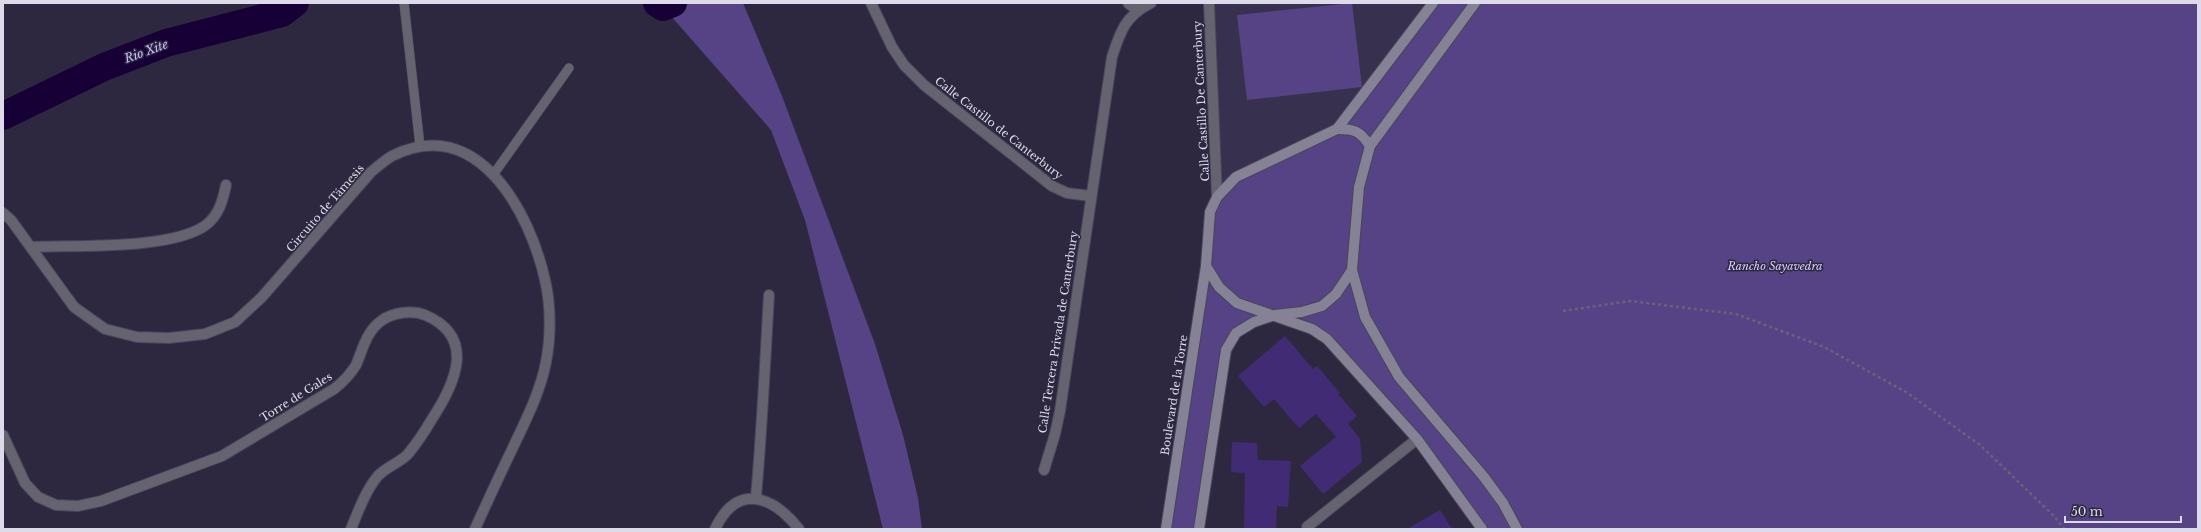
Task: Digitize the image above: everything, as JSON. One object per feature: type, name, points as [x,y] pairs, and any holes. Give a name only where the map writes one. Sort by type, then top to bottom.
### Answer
[{"type":"street","name":"Calle Castillo de Canterbury","points":[[871,3],[892,47],[904,65],[924,85],[1052,186],[1067,193],[1091,196]]},
{"type":"street","points":[[1128,3],[1137,10]]},
{"type":"street","points":[[1091,196],[1112,57],[1120,32],[1137,10],[1151,3]]},
{"type":"street","name":"Calle Castillo De Canterbury","points":[[1209,3],[1217,197]]},
{"type":"street","points":[[1337,129],[1433,3]]},
{"type":"street","points":[[1475,3],[1370,146],[1360,187],[1352,270],[1365,317],[1399,376],[1484,477],[1504,503],[1517,529]]},
{"type":"street","points":[[1217,197],[1236,177],[1337,129],[1351,129],[1363,135],[1370,146]]},
{"type":"street","name":"Circuito de Támesis","points":[[3,212],[31,247],[74,307],[105,329],[137,337],[169,338],[205,334],[235,322],[262,297],[371,172],[392,156],[420,146],[449,146],[477,159],[504,185],[536,249],[545,282],[549,322],[546,362],[532,406],[475,529]]},
{"type":"street","points":[[31,247],[150,243],[180,238],[206,225],[222,207],[226,185]]},
{"type":"street","name":"Calle Tercera Privada de Canterbury","points":[[1044,470],[1060,411],[1091,196]]},
{"type":"street","name":"Boulevard de la Torre","points":[[1166,529],[1206,266],[1210,212],[1217,197]]},
{"type":"street","points":[[1206,266],[1219,287],[1237,303],[1312,329],[1327,339],[1417,439],[1482,529]]},
{"type":"street","points":[[1198,529],[1226,350],[1236,332],[1254,322],[1275,315],[1302,312],[1322,306],[1336,294],[1352,270]]},
{"type":"street","points":[[756,497],[765,385],[769,295]]},
{"type":"street","name":"Torre de Gales","points":[[3,435],[25,483],[38,498],[56,505],[78,506],[101,501],[198,466],[242,444],[334,389],[347,379],[355,365],[367,336],[382,321],[399,313],[419,313],[436,320],[450,334],[458,351],[456,375],[447,395],[407,455],[377,477],[368,491],[351,529]]},
{"type":"street","points":[[1307,527],[1417,439]]},
{"type":"street","points":[[715,529],[730,507],[740,500],[756,497],[768,502],[788,515],[799,529]]},
{"type":"lane","points":[[404,3],[420,146]]},
{"type":"lane","points":[[493,175],[569,68]]},
{"type":"path","points":[[1563,310],[1630,301],[1736,314],[1824,347],[1906,392],[1980,445],[2054,516],[2064,529]]},
{"type":"shaded area","points":[[1206,3],[1432,3],[1337,128],[1218,196]]},
{"type":"green space","points":[[673,3],[743,3],[782,96],[875,344],[903,435],[918,498],[922,529],[883,529],[805,220],[771,130],[663,7]]},
{"type":"green space","points":[[1352,3],[1362,87],[1247,100],[1237,15]]},
{"type":"green space","name":"Rancho Sayavedra","points":[[1433,3],[2198,3],[2198,529],[1482,529],[1465,504],[1327,339],[1277,315],[1253,321],[1225,349],[1199,529],[1166,529],[1212,212],[1227,186],[1337,129]]},
{"type":"building","points":[[1285,336],[1313,369],[1317,366],[1357,416],[1348,424],[1360,439],[1362,462],[1323,494],[1300,466],[1336,437],[1316,414],[1299,428],[1274,399],[1264,407],[1238,376]]},
{"type":"building","points":[[1232,442],[1257,443],[1258,460],[1291,461],[1288,507],[1277,506],[1276,529],[1244,529],[1245,473],[1231,472]]},
{"type":"building","points":[[1440,510],[1452,529],[1407,529]]},
{"type":"waterway","name":"Rio Xite","points":[[3,116],[104,67],[166,43],[282,13],[295,3]]},
{"type":"waterway","name":"Rio Xite","points":[[657,3],[663,7],[673,3]]}]
